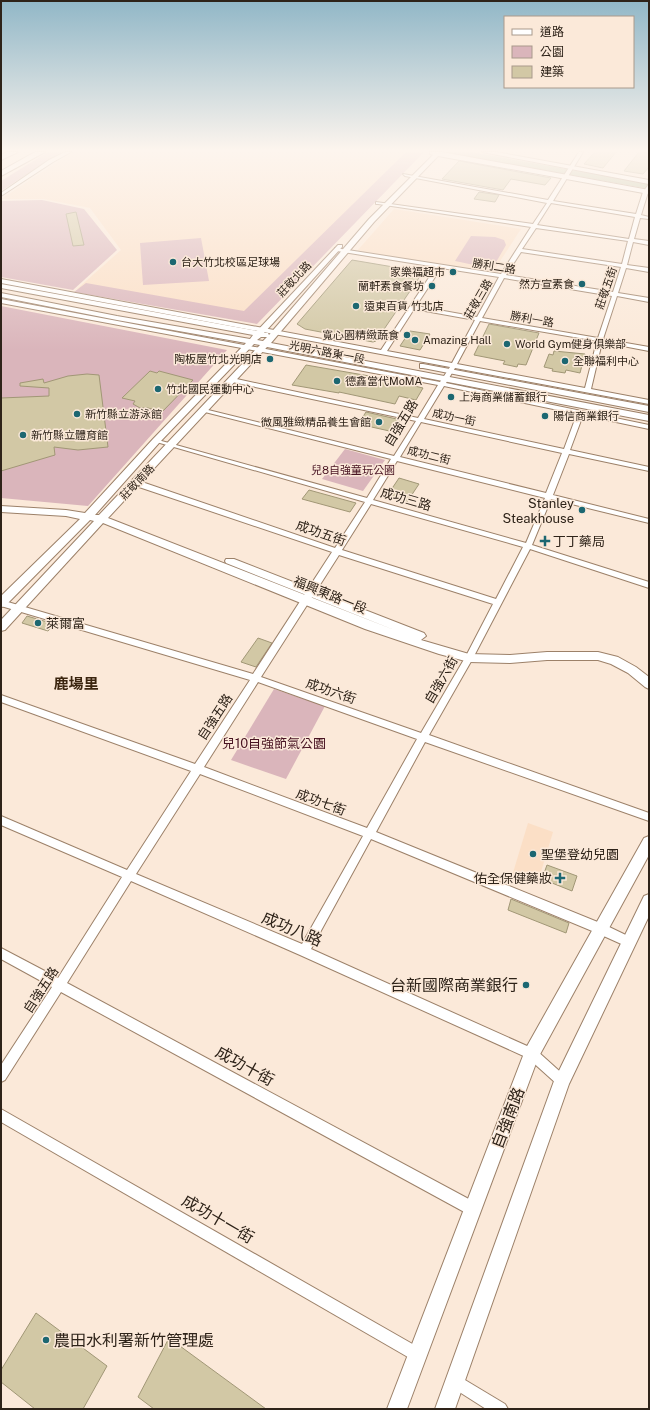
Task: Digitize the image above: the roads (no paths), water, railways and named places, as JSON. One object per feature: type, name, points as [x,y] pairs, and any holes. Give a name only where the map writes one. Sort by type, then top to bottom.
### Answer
[{"type":"street","name":"莊敬北路","points":[[261,332],[365,218]]},
{"type":"street","name":"莊敬北路","points":[[274,334],[375,218]]},
{"type":"street","points":[[472,218],[649,243]]},
{"type":"street","name":"莊敬三路","points":[[451,368],[502,277],[540,218]]},
{"type":"street","name":"莊敬五街","points":[[587,391],[600,340],[638,218]]},
{"type":"street","name":"勝利二路","points":[[337,249],[439,267],[649,300]]},
{"type":"street","points":[[519,250],[649,270]]},
{"type":"street","points":[[383,352],[439,267]]},
{"type":"street","name":"光明六路東一段","points":[[1,281],[261,332]]},
{"type":"street","name":"光明六路東一段","points":[[1,286],[383,352],[451,368],[649,402]]},
{"type":"street","name":"光明六路東一段","points":[[1,295],[39,304],[263,347],[649,418]]},
{"type":"street","name":"光明六路東一段","points":[[1,302],[249,344]]},
{"type":"street","points":[[39,304],[51,311]]},
{"type":"street","name":"勝利一路","points":[[413,307],[649,349]]},
{"type":"street","name":"莊敬南路","points":[[1,603],[91,512],[261,332]]},
{"type":"street","name":"光明六路東一段","points":[[274,334],[451,368],[649,409]]},
{"type":"street","name":"莊敬南路","points":[[1,627],[204,411],[274,334]]},
{"type":"street","name":"自強五路","points":[[1,1076],[369,501],[451,368]]},
{"type":"street","name":"成功一街","points":[[232,380],[649,469]]},
{"type":"street","name":"光明六路東一段","points":[[443,381],[649,427]]},
{"type":"street","name":"成功二街","points":[[204,411],[649,521]]},
{"type":"street","name":"自強六街","points":[[304,951],[471,654],[528,546],[581,413]]},
{"type":"street","name":"成功三路","points":[[156,442],[172,445],[528,546],[649,585]]},
{"type":"street","name":"成功五街","points":[[136,483],[336,551],[498,603]]},
{"type":"street","name":"福興東路一段","points":[[1,502],[75,507],[104,516],[308,596],[471,654],[510,659],[547,656],[598,656],[614,660],[632,670],[649,684]]},
{"type":"street","name":"福興東路一段","points":[[1,509],[91,512]]},
{"type":"street","name":"成功六街","points":[[1,603],[255,678],[649,817]]},
{"type":"street","name":"福興東路一段","points":[[471,654],[511,653],[559,648],[594,650],[608,652],[624,657],[649,673]]},
{"type":"street","name":"成功七街","points":[[1,698],[198,769],[370,834],[601,929],[628,942]]},
{"type":"street","name":"成功八路","points":[[1,820],[304,951],[532,1054],[562,1082]]},
{"type":"street","name":"自強南路","points":[[397,1409],[532,1054],[649,842]]},
{"type":"street","points":[[445,1409],[562,1082],[649,901]]},
{"type":"street","name":"成功十街","points":[[1,953],[473,1209]]},
{"type":"street","name":"成功十一街","points":[[1,1115],[418,1355]]},
{"type":"street","points":[[455,1381],[500,1409]]},
{"type":"place","name":"台大竹北校區足球場","points":[[173,262]]},
{"type":"place","name":"家樂福超市","points":[[453,272]]},
{"type":"place","name":"然方宣素食","points":[[582,284]]},
{"type":"place","name":"蘭軒素食餐坊","points":[[432,286]]},
{"type":"place","name":"遠東百貨 竹北店","points":[[356,306]]},
{"type":"place","name":"寬心園精緻蔬食","points":[[407,335]]},
{"type":"place","name":"Amazing Hall","points":[[415,340]]},
{"type":"place","name":"World Gym健身俱樂部","points":[[507,344]]},
{"type":"place","name":"陶板屋竹北光明店","points":[[270,359]]},
{"type":"place","name":"全聯福利中心","points":[[565,361]]},
{"type":"place","name":"德鑫當代MoMA","points":[[337,381]]},
{"type":"place","name":"竹北國民運動中心","points":[[158,389]]},
{"type":"place","name":"上海商業儲蓄銀行","points":[[451,397]]},
{"type":"place","name":"新竹縣立游泳館","points":[[77,414]]},
{"type":"place","name":"陽信商業銀行","points":[[545,416]]},
{"type":"place","name":"微風雅緻精品養生會館","points":[[379,422]]},
{"type":"place","name":"新竹縣立體育館","points":[[23,435]]},
{"type":"place","name":"Stanley Steakhouse","points":[[582,510]]},
{"type":"place","name":"丁丁藥局","points":[[545,541]]},
{"type":"place","name":"萊爾富","points":[[38,623]]},
{"type":"place","name":"聖堡登幼兒園","points":[[533,854]]},
{"type":"place","name":"佑全保健藥妝","points":[[560,878]]},
{"type":"place","name":"台新國際商業銀行","points":[[526,985]]},
{"type":"place","name":"農田水利署新竹管理處","points":[[46,1340]]},
{"type":"district","name":"鹿場里","points":[[76,683]]},
{"type":"park label","name":"兒8自強童玩公園","points":[[353,470]]},
{"type":"park label","name":"兒10自強節氣公園","points":[[274,743]]}]
